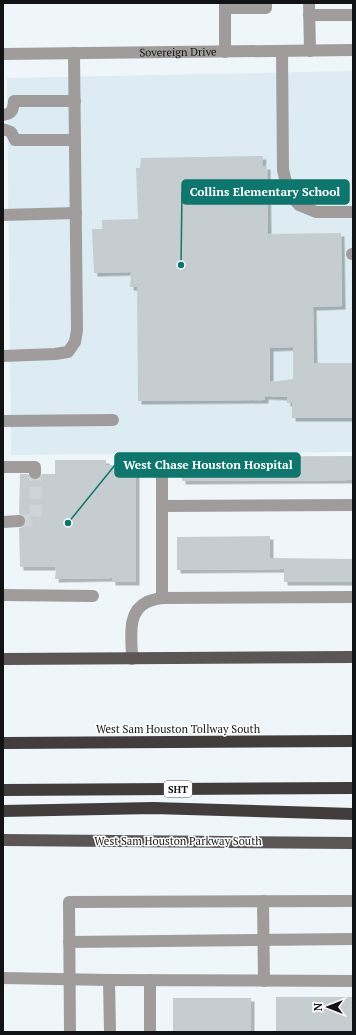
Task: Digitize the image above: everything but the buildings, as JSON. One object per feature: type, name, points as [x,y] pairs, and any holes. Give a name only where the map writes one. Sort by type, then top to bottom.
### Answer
[{"type":"highway","name":"West Sam Houston Tollway South","points":[[3,743],[353,741]]},
{"type":"highway","name":"SHT","points":[[3,790],[353,788]]},
{"type":"highway","points":[[3,811],[153,808],[353,814]]},
{"type":"main road","points":[[3,659],[353,657]]},
{"type":"main road","name":"West Sam Houston Parkway South","points":[[3,840],[353,843]]},
{"type":"street","points":[[225,52],[225,6],[266,8],[266,3]]},
{"type":"street","points":[[310,51],[309,9],[353,15]]},
{"type":"street","name":"Sovereign Drive","points":[[3,54],[353,50]]},
{"type":"street","points":[[282,51],[283,170],[289,194],[300,205],[316,212],[353,212]]},
{"type":"street","points":[[3,356],[56,354],[68,352],[75,342],[77,330],[74,53]]},
{"type":"street","points":[[3,115],[12,112],[14,101],[75,101]]},
{"type":"street","points":[[3,129],[11,132],[15,140],[75,140]]},
{"type":"street","points":[[3,215],[76,213]]},
{"type":"street","points":[[3,421],[113,420]]},
{"type":"street","points":[[3,467],[35,467],[35,474]]},
{"type":"street","points":[[162,467],[162,598]]},
{"type":"street","points":[[162,506],[353,505]]},
{"type":"street","points":[[3,522],[19,521]]},
{"type":"street","points":[[3,595],[93,596]]},
{"type":"street","points":[[132,659],[132,621],[138,608],[147,601],[162,598],[353,597]]},
{"type":"street","points":[[263,901],[264,981]]},
{"type":"street","points":[[70,1032],[69,902],[353,901]]},
{"type":"street","points":[[69,942],[353,939]]},
{"type":"street","points":[[3,978],[353,981]]},
{"type":"street","points":[[110,980],[110,1032]]},
{"type":"street","points":[[150,980],[150,1032]]},
{"type":"shaded area","points":[[353,71],[353,452],[11,455],[7,78]]},
{"type":"tunnel","points":[[19,521],[35,518],[35,473]]},
{"type":"place","name":"Collins Elementary School","points":[[181,265]]},
{"type":"place","name":"West Chase Houston Hospital","points":[[68,523]]}]
